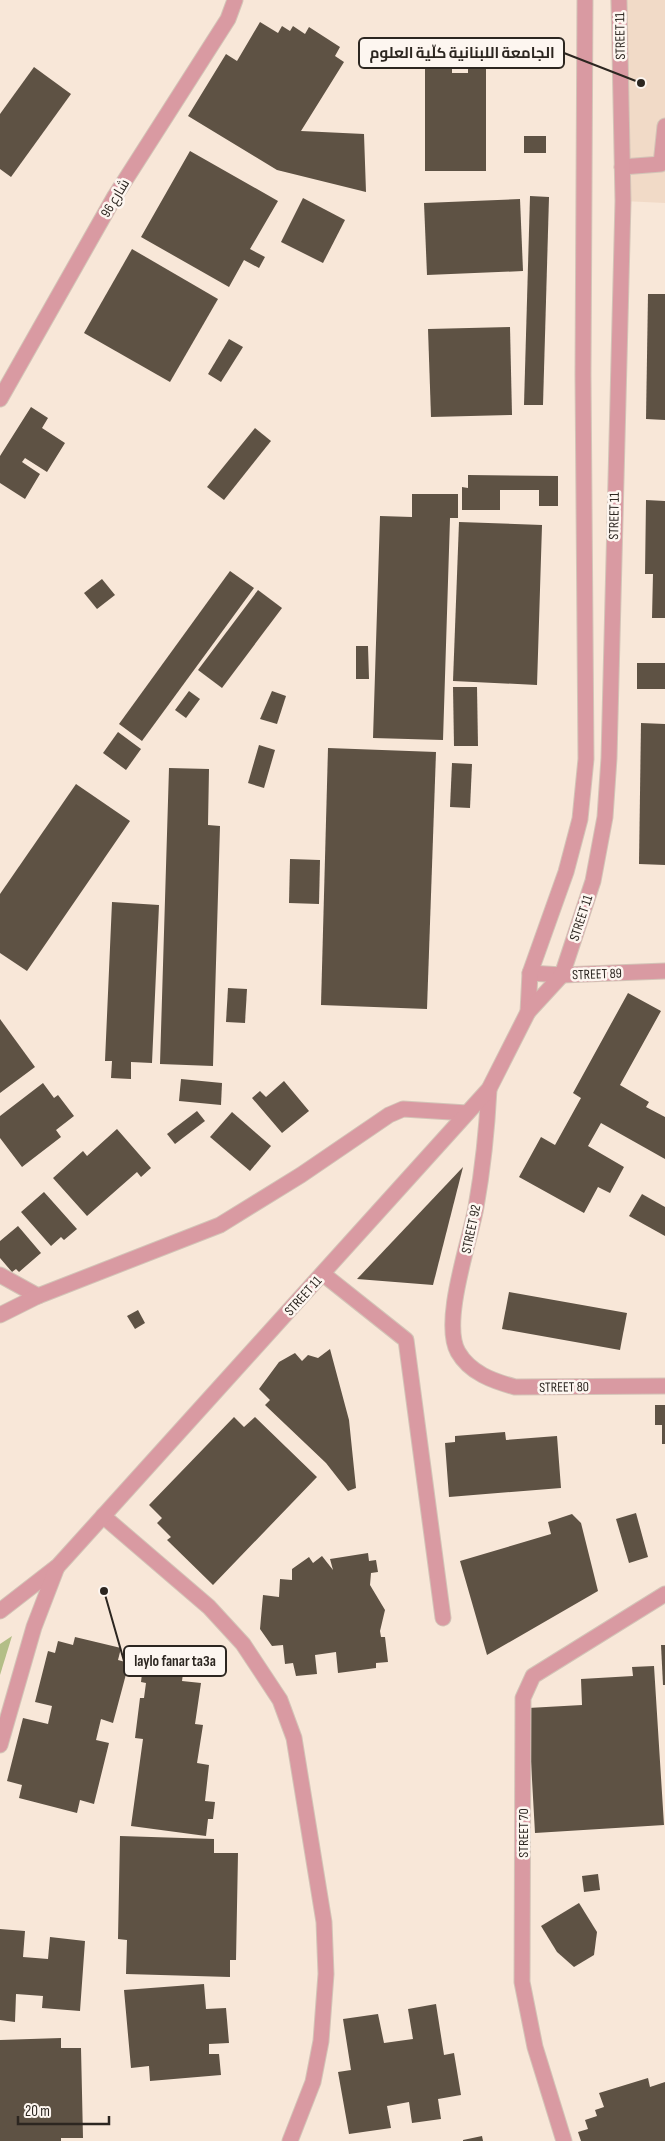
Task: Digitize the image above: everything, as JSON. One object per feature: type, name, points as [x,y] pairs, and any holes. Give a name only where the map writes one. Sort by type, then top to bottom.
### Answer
[{"type":"street","name":"شارع 96","points":[[0,399],[115,196],[228,19],[235,0]]},
{"type":"street","name":"STREET 11","points":[[528,1012],[530,973],[566,872],[580,819],[586,759],[583,375],[585,0]]},
{"type":"street","name":"STREET 11","points":[[58,1566],[489,1089],[528,1012],[562,975],[593,881],[605,817],[609,758],[622,167],[619,0]]},
{"type":"street","points":[[622,167],[661,164],[665,126]]},
{"type":"street","points":[[586,759],[609,758]]},
{"type":"street","name":"STREET 89","points":[[530,973],[562,975],[665,971]]},
{"type":"street","name":"STREET 92","points":[[468,1365],[458,1352],[452,1326],[458,1288],[476,1206],[487,1128],[489,1089]]},
{"type":"street","points":[[0,1315],[38,1296],[220,1225],[301,1175],[389,1115],[403,1109],[467,1113]]},
{"type":"street","points":[[323,1274],[406,1340],[443,1618]]},
{"type":"street","points":[[0,1276],[38,1296]]},
{"type":"street","name":"STREET 80","points":[[468,1365],[480,1374],[515,1387],[665,1386]]},
{"type":"street","points":[[103,1516],[209,1607],[243,1644],[280,1700],[294,1738],[324,1922],[326,1974],[321,2041],[313,2082],[290,2141]]},
{"type":"street","points":[[0,1611],[58,1566]]},
{"type":"street","points":[[0,1745],[34,1627],[58,1566]]},
{"type":"street","name":"STREET 70","points":[[564,2141],[535,2047],[522,1982],[523,1698],[533,1676],[665,1594]]},
{"type":"shaded area","points":[[610,0],[665,0],[665,203],[623,201]]},
{"type":"green space","points":[[12,1636],[0,1675],[0,1644]]},
{"type":"building","points":[[260,22],[278,33],[282,26],[290,31],[293,26],[305,34],[309,27],[340,47],[335,56],[344,62],[301,131],[364,134],[366,192],[277,170],[188,116],[226,54],[237,61]]},
{"type":"building","points":[[486,41],[486,171],[425,171],[425,56],[452,56],[452,73],[468,73],[468,42]]},
{"type":"building","points":[[34,67],[71,94],[11,177],[0,169],[0,114]]},
{"type":"building","points":[[524,136],[546,136],[546,153],[524,153]]},
{"type":"building","points":[[190,151],[278,201],[250,249],[265,257],[259,268],[244,260],[229,287],[141,237]]},
{"type":"building","points":[[530,196],[549,197],[543,405],[524,405]]},
{"type":"building","points":[[303,198],[345,220],[323,263],[281,242]]},
{"type":"building","points":[[520,199],[523,271],[427,275],[424,203]]},
{"type":"building","points":[[132,249],[218,299],[170,382],[84,333]]},
{"type":"building","points":[[648,294],[665,294],[665,420],[646,419]]},
{"type":"building","points":[[510,327],[512,415],[431,417],[428,329]]},
{"type":"building","points":[[229,339],[243,347],[221,382],[208,374]]},
{"type":"building","points":[[31,407],[48,418],[42,428],[65,443],[47,472],[25,458],[22,462],[40,474],[25,499],[0,483],[0,456]]},
{"type":"building","points":[[255,428],[271,441],[224,500],[207,487]]},
{"type":"building","points":[[468,475],[558,476],[558,506],[539,506],[539,490],[500,490],[500,510],[462,510],[462,487],[468,488]]},
{"type":"building","points":[[412,494],[458,494],[458,518],[450,518],[443,740],[373,738],[380,516],[412,517]]},
{"type":"building","points":[[646,500],[665,501],[665,618],[652,618],[653,574],[645,574]]},
{"type":"building","points":[[459,522],[542,525],[537,685],[453,681]]},
{"type":"building","points":[[230,571],[254,588],[142,741],[119,724]]},
{"type":"building","points":[[102,579],[115,595],[97,609],[84,593]]},
{"type":"building","points":[[258,590],[282,608],[222,688],[198,670]]},
{"type":"building","points":[[356,646],[368,646],[369,679],[356,679]]},
{"type":"building","points":[[637,663],[665,663],[665,689],[637,689]]},
{"type":"building","points":[[453,687],[477,687],[478,746],[454,746]]},
{"type":"building","points":[[189,691],[200,699],[186,718],[175,710]]},
{"type":"building","points":[[272,691],[286,696],[277,724],[260,719]]},
{"type":"building","points":[[641,723],[665,724],[665,865],[639,864]]},
{"type":"building","points":[[118,732],[141,749],[126,770],[103,753]]},
{"type":"building","points":[[259,745],[275,750],[264,788],[248,783]]},
{"type":"building","points":[[328,748],[436,752],[427,1009],[321,1005]]},
{"type":"building","points":[[452,763],[472,764],[470,808],[450,807]]},
{"type":"building","points":[[169,768],[209,769],[208,825],[220,826],[213,1066],[160,1064]]},
{"type":"building","points":[[76,784],[130,821],[27,971],[0,953],[0,894]]},
{"type":"building","points":[[290,859],[320,860],[319,904],[289,903]]},
{"type":"building","points":[[112,902],[159,905],[152,1063],[131,1062],[131,1079],[111,1078],[112,1061],[105,1061]]},
{"type":"building","points":[[228,988],[247,989],[245,1023],[226,1022]]},
{"type":"building","points":[[628,993],[661,1011],[620,1085],[649,1102],[646,1107],[665,1117],[665,1159],[601,1123],[588,1146],[624,1167],[610,1193],[598,1187],[584,1213],[519,1177],[541,1137],[555,1145],[581,1098],[573,1093]]},
{"type":"building","points":[[0,1019],[35,1067],[0,1093]]},
{"type":"building","points":[[181,1079],[222,1083],[221,1105],[179,1101]]},
{"type":"building","points":[[284,1081],[309,1111],[282,1133],[252,1098],[260,1091],[266,1097]]},
{"type":"building","points":[[43,1083],[54,1098],[58,1095],[74,1116],[56,1130],[61,1137],[22,1167],[0,1138],[0,1116]]},
{"type":"building","points":[[197,1111],[205,1121],[175,1144],[167,1134]]},
{"type":"building","points":[[232,1112],[271,1146],[250,1171],[210,1137]]},
{"type":"building","points":[[117,1129],[151,1168],[141,1177],[137,1172],[87,1216],[53,1178],[83,1151],[87,1156]]},
{"type":"building","points":[[463,1167],[433,1285],[357,1279]]},
{"type":"building","points":[[44,1192],[77,1229],[64,1240],[61,1237],[51,1246],[21,1212]]},
{"type":"building","points":[[642,1194],[665,1207],[665,1236],[629,1216]]},
{"type":"building","points":[[18,1226],[41,1253],[19,1272],[16,1269],[12,1272],[0,1258],[0,1241]]},
{"type":"building","points":[[509,1292],[627,1313],[620,1350],[502,1329]]},
{"type":"building","points":[[138,1310],[145,1323],[135,1329],[127,1316]]},
{"type":"building","points":[[330,1349],[349,1420],[356,1488],[348,1491],[326,1463],[265,1405],[270,1400],[259,1389],[279,1362],[295,1353],[302,1361],[308,1355],[318,1358]]},
{"type":"building","points":[[655,1405],[665,1405],[665,1444],[662,1444],[662,1425],[655,1425]]},
{"type":"building","points":[[234,1417],[244,1427],[255,1417],[317,1477],[213,1585],[167,1540],[171,1537],[157,1523],[162,1518],[149,1505]]},
{"type":"building","points":[[505,1432],[506,1440],[557,1436],[561,1488],[449,1497],[445,1443],[455,1442],[455,1436]]},
{"type":"building","points":[[636,1513],[648,1557],[629,1563],[616,1519]]},
{"type":"building","points":[[572,1514],[581,1523],[598,1591],[487,1655],[460,1561],[551,1534],[548,1522]]},
{"type":"building","points":[[368,1553],[369,1561],[376,1560],[378,1572],[371,1573],[370,1585],[385,1610],[380,1631],[381,1637],[385,1637],[388,1662],[376,1663],[376,1668],[338,1673],[336,1652],[315,1655],[317,1674],[296,1676],[293,1663],[285,1664],[283,1645],[272,1646],[260,1629],[263,1595],[279,1597],[280,1579],[292,1580],[292,1569],[309,1557],[313,1563],[322,1556],[333,1570],[330,1559]]},
{"type":"building","points":[[75,1637],[121,1648],[118,1660],[129,1663],[113,1723],[101,1719],[96,1740],[109,1743],[94,1804],[80,1800],[77,1813],[19,1798],[22,1785],[7,1781],[23,1718],[48,1724],[52,1706],[35,1702],[48,1651],[55,1653],[58,1641],[73,1645]]},
{"type":"building","points":[[661,1645],[665,1645],[665,1685],[663,1685]]},
{"type":"building","points":[[145,1649],[167,1651],[165,1663],[184,1666],[182,1681],[201,1683],[195,1724],[203,1725],[197,1763],[209,1765],[205,1801],[215,1802],[213,1819],[208,1819],[206,1836],[131,1826],[143,1739],[135,1738],[140,1698],[144,1698],[146,1683],[141,1682]]},
{"type":"building","points":[[654,1666],[664,1825],[535,1833],[528,1708],[582,1705],[581,1679],[633,1676],[632,1667]]},
{"type":"building","points":[[120,1836],[214,1839],[214,1853],[238,1853],[236,1960],[230,1960],[230,1977],[126,1974],[127,1940],[118,1939]]},
{"type":"building","points":[[598,1874],[600,1890],[584,1892],[582,1876]]},
{"type":"building","points":[[579,1903],[597,1932],[594,1955],[574,1967],[557,1952],[541,1926]]},
{"type":"building","points":[[0,1929],[25,1931],[23,1957],[48,1959],[50,1937],[85,1941],[80,2011],[42,2008],[43,1996],[16,1994],[15,2022],[0,2020]]},
{"type":"building","points":[[204,1984],[206,2009],[226,2008],[229,2043],[209,2044],[209,2054],[219,2054],[221,2075],[150,2081],[149,2066],[131,2068],[124,1990]]},
{"type":"building","points":[[436,2004],[444,2055],[454,2053],[461,2095],[438,2099],[441,2119],[412,2123],[409,2102],[387,2106],[391,2128],[349,2134],[338,2072],[351,2070],[343,2019],[378,2014],[384,2043],[413,2039],[408,2009]]},
{"type":"building","points":[[61,2038],[61,2048],[81,2048],[83,2138],[61,2138],[61,2141],[0,2141],[0,2040]]},
{"type":"building","points":[[648,2078],[650,2087],[665,2082],[665,2141],[581,2141],[578,2132],[588,2129],[585,2120],[597,2116],[595,2110],[604,2107],[599,2093]]},
{"type":"building","points":[[482,2136],[483,2141],[463,2141],[463,2140]]},
{"type":"place","name":"الجامعة اللبنانية كلّية العلوم","points":[[641,83]]},
{"type":"place","name":"laylo fanar ta3a","points":[[104,1591]]}]
